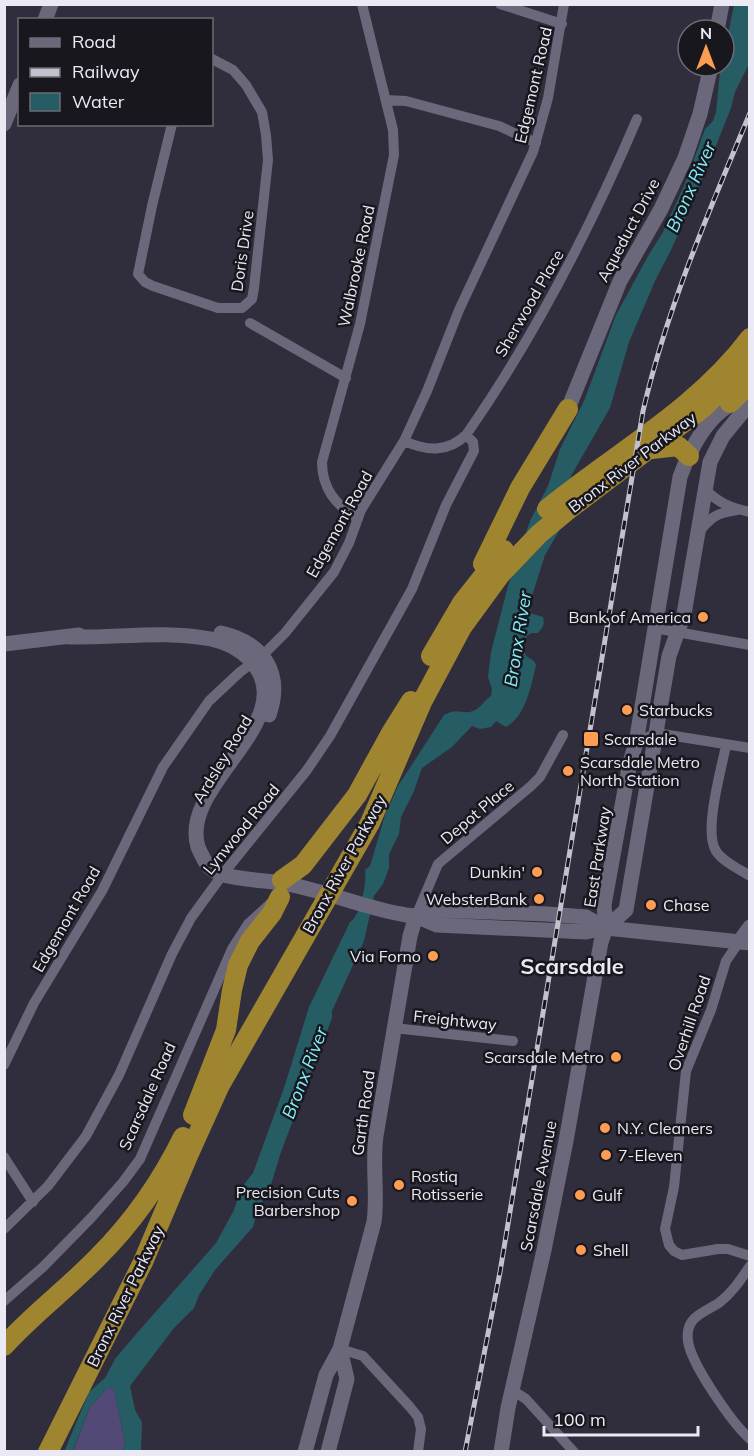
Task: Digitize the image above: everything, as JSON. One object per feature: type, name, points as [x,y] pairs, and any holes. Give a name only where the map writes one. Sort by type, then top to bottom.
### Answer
[{"type":"highway","name":"Bronx River Parkway","points":[[4,1346],[100,1255],[136,1213],[168,1166],[227,1048],[355,830],[443,632],[511,542],[539,516],[663,422],[716,377],[750,338]]},
{"type":"highway","name":"Bronx River Parkway","points":[[48,1452],[143,1262],[186,1158],[220,1085],[361,840],[378,807],[414,719],[438,668],[462,627],[478,588],[512,561],[553,522],[656,446],[703,408],[750,361]]},
{"type":"highway","points":[[744,405],[750,383]]},
{"type":"highway","points":[[478,588],[520,488],[568,409]]},
{"type":"highway","points":[[656,446],[678,446],[686,463]]},
{"type":"highway","points":[[193,1115],[226,1030],[231,990],[238,964],[250,941],[272,913],[284,887],[368,778],[391,733],[411,701]]},
{"type":"street","name":"Walbrooke Road","points":[[358,519],[332,498],[322,471],[323,457],[360,324],[393,161],[393,130],[362,4]]},
{"type":"street","points":[[500,4],[562,24]]},
{"type":"street","name":"Edgemont Road","points":[[4,1065],[34,1003],[102,891],[163,767],[209,701],[258,659],[296,621],[334,572],[349,543],[363,507],[404,441],[427,391],[459,310],[536,142],[545,113],[564,4]]},
{"type":"street","name":"Doris Drive","points":[[172,126],[138,274],[145,282],[153,286],[218,308],[242,308],[252,299],[254,288],[268,160],[266,135],[262,112],[246,84],[233,70],[213,60]]},
{"type":"street","name":"Aqueduct Drive","points":[[568,409],[620,281],[661,209],[685,158],[700,114],[708,78]]},
{"type":"street","points":[[4,124],[18,90]]},
{"type":"street","points":[[386,100],[406,101],[499,126],[536,142]]},
{"type":"street","name":"Sherwood Place","points":[[466,435],[544,311],[594,215],[637,119]]},
{"type":"street","points":[[250,323],[346,378]]},
{"type":"street","name":"East Parkway","points":[[606,928],[604,905],[614,845],[631,755],[636,743],[654,628],[686,463],[707,426],[744,405]]},
{"type":"street","name":"East Parkway","points":[[606,928],[626,910],[669,656],[684,614],[707,477],[718,443],[744,405]]},
{"type":"street","points":[[404,441],[425,449],[437,449],[453,444],[466,435]]},
{"type":"street","name":"Lynwood Road","points":[[4,1230],[33,1202],[86,1136],[118,1075],[183,933],[199,906],[307,770],[324,744],[420,572],[446,505],[474,451],[473,442],[466,435]]},
{"type":"street","points":[[686,463],[696,463],[707,477],[712,497],[737,510],[750,512]]},
{"type":"street","points":[[698,534],[717,514],[737,510]]},
{"type":"street","points":[[654,628],[750,645]]},
{"type":"street","points":[[4,644],[70,637],[105,638],[156,633],[200,637],[231,646],[258,659]]},
{"type":"street","name":"Ardsley Road","points":[[226,871],[212,857],[205,842],[205,827],[216,797],[262,729],[272,706],[273,683],[268,665],[258,659]]},
{"type":"street","points":[[639,719],[657,727],[726,745],[750,748]]},
{"type":"street","points":[[636,743],[657,727]]},
{"type":"street","name":"Depot Place","points":[[416,916],[438,864],[540,777],[563,735]]},
{"type":"street","points":[[726,745],[711,822],[712,841],[720,855],[750,876]]},
{"type":"street","points":[[614,845],[624,852],[635,854]]},
{"type":"street","points":[[226,871],[271,874],[284,887],[314,890],[416,916],[437,925],[586,933],[606,928],[744,943],[750,927]]},
{"type":"street","name":"Scarsdale Road","points":[[4,1301],[67,1243],[132,1170],[152,1134],[232,949],[256,915],[284,887]]},
{"type":"street","points":[[416,916],[438,910],[586,916],[606,928]]},
{"type":"street","name":"Garth Road","points":[[305,1452],[326,1375],[340,1349],[374,1222],[376,1201],[374,1146],[410,936],[416,916]]},
{"type":"street","name":"Scarsdale Avenue","points":[[501,1452],[512,1389],[547,1239],[600,947],[606,928]]},
{"type":"street","name":"Overhill Road","points":[[744,943],[726,961],[711,1010],[686,1071],[674,1187],[665,1237],[674,1251],[682,1255],[728,1249],[750,1256]]},
{"type":"street","name":"Freightway","points":[[394,1028],[513,1041]]},
{"type":"street","points":[[4,1157],[33,1202]]},
{"type":"street","points":[[750,1266],[732,1292],[693,1319],[688,1327],[687,1340],[703,1375],[727,1411],[750,1439]]},
{"type":"street","points":[[340,1349],[363,1356],[418,1417],[421,1429],[418,1452]]},
{"type":"street","name":"Garth Road","points":[[328,1452],[347,1379],[340,1349]]},
{"type":"street","points":[[512,1389],[526,1399],[574,1452]]},
{"type":"shaded area","points":[[107,1388],[114,1389],[125,1443],[123,1451],[73,1452],[90,1407]]},
{"type":"water","name":"Bronx River","points":[[734,5],[749,5],[749,64],[735,92],[710,161],[629,342],[610,408],[571,476],[559,531],[545,555],[527,612],[543,617],[544,622],[538,633],[531,633],[527,636],[523,647],[526,656],[536,665],[523,708],[513,722],[506,727],[496,721],[491,727],[480,729],[472,726],[452,747],[422,768],[401,817],[399,834],[389,854],[389,868],[383,884],[374,896],[364,941],[332,1011],[332,1018],[281,1152],[270,1188],[258,1209],[253,1227],[215,1270],[199,1295],[194,1308],[174,1328],[130,1386],[135,1410],[142,1422],[141,1451],[123,1451],[125,1443],[114,1389],[107,1388],[90,1407],[73,1451],[64,1452],[89,1392],[105,1378],[115,1359],[216,1243],[234,1210],[241,1188],[253,1173],[284,1088],[309,1007],[360,906],[365,870],[370,866],[385,815],[398,786],[444,715],[457,711],[473,711],[491,696],[492,689],[488,677],[491,652],[508,586],[530,521],[548,486],[560,449],[584,401],[616,315],[663,232],[686,181],[705,129],[713,121],[719,78],[736,78],[736,18],[731,18]]},
{"type":"railway","points":[[465,1452],[500,1272],[643,411],[677,297],[704,223],[750,113]]},
{"type":"place","name":"Bank of America","points":[[703,617]]},
{"type":"place","name":"Starbucks","points":[[627,710]]},
{"type":"place","name":"Scarsdale","points":[[591,739]]},
{"type":"place","name":"Scarsdale Metro North Station","points":[[568,771]]},
{"type":"place","name":"Dunkin'","points":[[537,872]]},
{"type":"place","name":"WebsterBank","points":[[539,899]]},
{"type":"place","name":"Chase","points":[[651,905]]},
{"type":"place","name":"Via Forno","points":[[433,956]]},
{"type":"place","name":"Scarsdale Metro","points":[[616,1057]]},
{"type":"place","name":"N.Y. Cleaners","points":[[605,1128]]},
{"type":"place","name":"7-Eleven","points":[[606,1155]]},
{"type":"place","name":"Rostiq Rotisserie","points":[[399,1185]]},
{"type":"place","name":"Gulf","points":[[580,1195]]},
{"type":"place","name":"Precision Cuts Barbershop","points":[[352,1201]]},
{"type":"place","name":"Shell","points":[[581,1250]]},
{"type":"district","name":"Scarsdale","points":[[572,966]]}]
